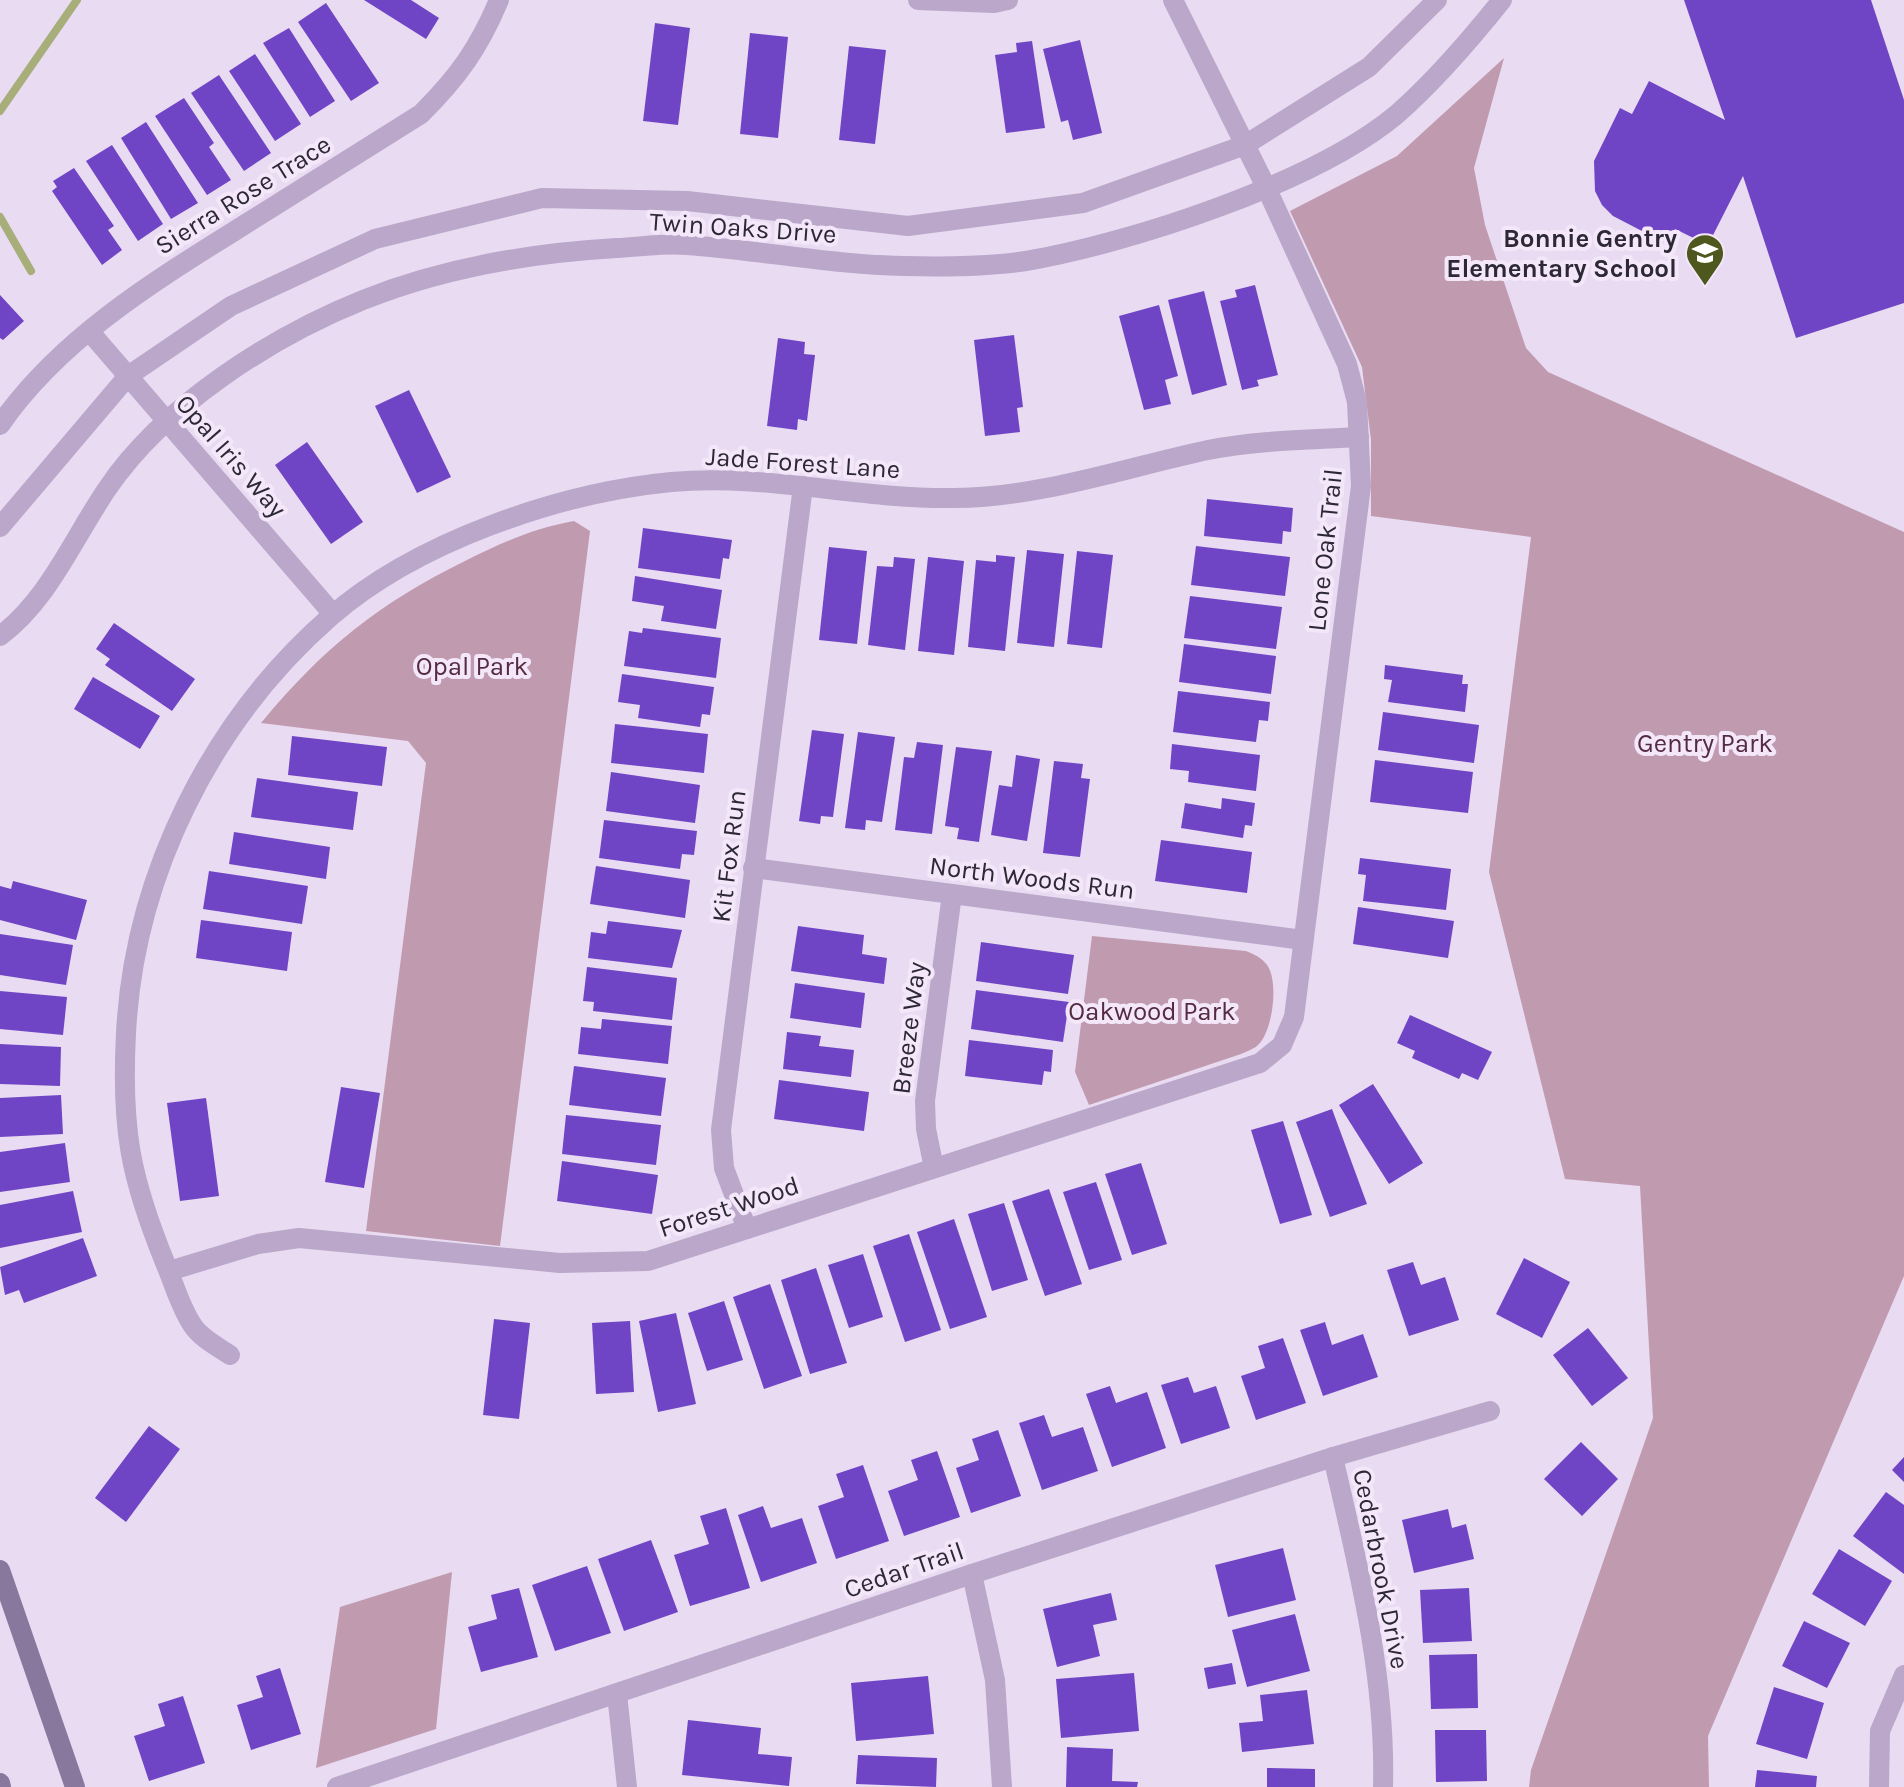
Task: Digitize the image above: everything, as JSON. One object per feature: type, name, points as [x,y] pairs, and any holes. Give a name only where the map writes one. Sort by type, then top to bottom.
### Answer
[{"type":"main road","points":[[0,1570],[75,1787]]},
{"type":"street","name":"Sierra Rose Trace","points":[[0,425],[15,404],[134,294],[421,114],[458,77],[484,37],[499,0]]},
{"type":"street","points":[[918,0],[994,3],[1008,0]]},
{"type":"street","name":"Lone Oak Trail","points":[[1173,0],[1266,187],[1347,364],[1357,402],[1361,486],[1294,1017],[1282,1045]]},
{"type":"street","name":"Twin Oaks Drive","points":[[1,523],[128,376],[231,306],[375,239],[542,198],[687,201],[908,226],[1083,203],[1245,145],[1369,67],[1437,0]]},
{"type":"street","name":"Twin Oaks Drive","points":[[0,636],[15,625],[54,577],[108,486],[167,421],[280,338],[364,299],[458,269],[542,252],[680,244],[900,266],[1024,261],[1128,237],[1266,187],[1349,147],[1395,115],[1468,43],[1502,0]]},
{"type":"street","name":"Opal Iris Way","points":[[90,332],[333,614]]},
{"type":"street","name":"Jade Forest Lane","points":[[230,1355],[193,1327],[140,1200],[128,1152],[123,1082],[127,1008],[152,886],[182,813],[232,725],[273,672],[333,614],[389,576],[471,533],[549,505],[610,490],[730,479],[955,498],[1057,486],[1242,444],[1359,437]]},
{"type":"street","name":"Kit Fox Run","points":[[747,1229],[724,1168],[721,1130],[803,486]]},
{"type":"street","name":"North Woods Run","points":[[753,868],[1303,940]]},
{"type":"street","name":"Breeze Way","points":[[934,1168],[926,1129],[925,1101],[952,894]]},
{"type":"street","name":"Forest Wood","points":[[169,1271],[258,1244],[299,1238],[601,1264],[648,1261],[1260,1063],[1282,1045]]},
{"type":"street","name":"Cedar Trail","points":[[337,1787],[972,1574],[1333,1457],[1490,1411]]},
{"type":"street","name":"Cedarbrook Drive","points":[[1333,1457],[1368,1609],[1382,1726],[1383,1787]]},
{"type":"street","points":[[972,1574],[995,1680],[1002,1787]]},
{"type":"street","points":[[1879,1787],[1880,1731],[1904,1675]]},
{"type":"street","points":[[617,1694],[627,1787]]},
{"type":"green space","name":"Gentry Park","points":[[1504,58],[1474,168],[1485,225],[1526,348],[1548,372],[1904,532],[1904,1276],[1708,1736],[1709,1787],[1529,1787],[1531,1770],[1653,1418],[1640,1186],[1565,1179],[1489,872],[1531,537],[1371,516],[1371,440],[1362,367],[1290,211],[1397,156]]},
{"type":"green space","name":"Opal Park","points":[[574,521],[590,531],[500,1246],[366,1231],[426,763],[408,741],[261,723],[330,650],[405,594],[505,542]]},
{"type":"green space","name":"Oakwood Park","points":[[1092,936],[1246,951],[1258,956],[1267,965],[1273,982],[1271,1018],[1263,1038],[1241,1054],[1089,1105],[1075,1072]]},
{"type":"green space","points":[[452,1572],[436,1729],[316,1768],[340,1607]]},
{"type":"building","points":[[364,0],[411,0],[439,18],[426,39]]},
{"type":"building","points":[[1684,0],[1871,0],[1904,100],[1904,303],[1796,338],[1743,176],[1708,245],[1675,229],[1667,244],[1613,216],[1602,205],[1595,191],[1594,161],[1620,108],[1632,114],[1649,81],[1725,120]]},
{"type":"building","points":[[326,3],[379,83],[351,101],[298,22]]},
{"type":"building","points":[[655,23],[690,28],[678,125],[643,121]]},
{"type":"building","points":[[289,28],[335,101],[310,117],[263,43]]},
{"type":"building","points":[[750,33],[788,37],[778,138],[740,134]]},
{"type":"building","points":[[1080,40],[1102,133],[1073,140],[1068,120],[1061,122],[1043,49]]},
{"type":"building","points":[[1032,41],[1045,128],[1006,133],[995,55],[1017,52],[1016,43]]},
{"type":"building","points":[[849,46],[886,50],[875,144],[839,140]]},
{"type":"building","points":[[255,54],[301,124],[275,141],[229,71]]},
{"type":"building","points":[[219,75],[271,153],[244,171],[191,93]]},
{"type":"building","points":[[184,98],[214,143],[209,147],[231,180],[207,195],[155,116]]},
{"type":"building","points":[[146,122],[198,203],[171,219],[121,138]]},
{"type":"building","points":[[112,145],[163,224],[138,241],[86,161]]},
{"type":"building","points":[[74,168],[114,226],[108,230],[122,250],[102,265],[52,191],[57,187],[53,181]]},
{"type":"building","points":[[1255,285],[1278,375],[1257,380],[1259,386],[1242,390],[1220,301],[1237,297],[1235,290]]},
{"type":"building","points":[[1204,291],[1227,385],[1192,395],[1168,300]]},
{"type":"building","points":[[0,295],[24,321],[3,340],[0,338]]},
{"type":"building","points":[[1159,305],[1178,376],[1165,380],[1171,404],[1144,410],[1119,316]]},
{"type":"building","points":[[1014,335],[1023,407],[1017,408],[1020,432],[985,436],[974,340]]},
{"type":"building","points":[[778,338],[805,342],[804,354],[815,355],[807,421],[798,419],[797,430],[767,426]]},
{"type":"building","points":[[409,390],[451,477],[417,493],[375,406]]},
{"type":"building","points":[[307,442],[363,522],[331,544],[275,465]]},
{"type":"building","points":[[1207,499],[1293,508],[1291,532],[1283,531],[1282,544],[1204,536]]},
{"type":"building","points":[[643,528],[732,540],[729,559],[723,558],[720,579],[638,568]]},
{"type":"building","points":[[1196,546],[1290,557],[1285,596],[1191,585]]},
{"type":"building","points":[[829,547],[867,551],[857,644],[819,640]]},
{"type":"building","points":[[1027,550],[1064,554],[1054,647],[1017,643]]},
{"type":"building","points":[[1077,551],[1113,555],[1102,648],[1067,644]]},
{"type":"building","points":[[996,555],[1015,557],[1005,651],[968,647],[976,560],[996,562]]},
{"type":"building","points":[[894,557],[915,559],[905,650],[868,645],[877,566],[893,567]]},
{"type":"building","points":[[928,557],[964,561],[954,655],[918,651]]},
{"type":"building","points":[[635,576],[722,590],[716,629],[661,621],[664,606],[632,601]]},
{"type":"building","points":[[1190,596],[1282,607],[1276,649],[1184,638]]},
{"type":"building","points":[[114,623],[195,679],[172,711],[105,665],[110,659],[96,649]]},
{"type":"building","points":[[643,628],[721,638],[716,678],[624,666],[629,631],[642,633]]},
{"type":"building","points":[[1184,644],[1276,656],[1271,694],[1179,682]]},
{"type":"building","points":[[1385,665],[1463,675],[1462,684],[1468,684],[1465,712],[1388,702],[1392,680],[1384,679]]},
{"type":"building","points":[[622,674],[714,687],[710,715],[702,714],[700,727],[638,718],[640,705],[618,702]]},
{"type":"building","points":[[93,677],[160,716],[140,749],[74,709]]},
{"type":"building","points":[[1178,691],[1270,702],[1268,721],[1259,720],[1256,742],[1173,732]]},
{"type":"building","points":[[1383,712],[1479,725],[1474,763],[1378,750]]},
{"type":"building","points":[[615,724],[708,734],[704,773],[611,763]]},
{"type":"building","points":[[812,730],[844,734],[833,817],[821,816],[820,824],[799,821]]},
{"type":"building","points":[[858,732],[895,737],[882,822],[866,820],[865,830],[845,828]]},
{"type":"building","points":[[292,736],[387,747],[382,786],[288,775]]},
{"type":"building","points":[[917,742],[943,745],[932,834],[895,830],[904,757],[914,758]]},
{"type":"building","points":[[1172,744],[1260,755],[1256,791],[1188,782],[1189,771],[1170,769]]},
{"type":"building","points":[[956,747],[992,751],[979,842],[957,839],[959,828],[945,826]]},
{"type":"building","points":[[1016,755],[1040,759],[1027,841],[991,835],[999,785],[1012,787]]},
{"type":"building","points":[[1375,760],[1473,772],[1468,813],[1370,802]]},
{"type":"building","points":[[1054,761],[1083,764],[1081,778],[1090,779],[1080,857],[1043,853]]},
{"type":"building","points":[[611,772],[700,785],[695,823],[606,811]]},
{"type":"building","points":[[257,778],[358,792],[353,830],[251,817]]},
{"type":"building","points":[[1222,798],[1255,803],[1252,826],[1245,825],[1243,838],[1181,828],[1185,803],[1221,809]]},
{"type":"building","points":[[604,820],[697,831],[694,855],[682,854],[680,869],[599,858]]},
{"type":"building","points":[[234,832],[330,847],[326,879],[229,864]]},
{"type":"building","points":[[1161,840],[1252,852],[1247,893],[1155,881]]},
{"type":"building","points":[[1360,858],[1451,869],[1446,910],[1363,901],[1366,875],[1358,874]]},
{"type":"building","points":[[596,866],[690,880],[685,918],[590,904]]},
{"type":"building","points":[[209,871],[308,886],[302,924],[203,909]]},
{"type":"building","points":[[13,881],[87,900],[76,940],[0,920],[0,886],[11,889]]},
{"type":"building","points":[[1358,907],[1454,921],[1448,958],[1353,944]]},
{"type":"building","points":[[201,920],[292,932],[287,971],[196,958]]},
{"type":"building","points":[[608,921],[682,930],[672,968],[588,958],[591,932],[606,934]]},
{"type":"building","points":[[798,926],[864,935],[862,954],[887,958],[884,984],[791,971]]},
{"type":"building","points":[[0,934],[73,945],[66,985],[0,975]]},
{"type":"building","points":[[981,942],[1074,955],[1068,994],[976,981]]},
{"type":"building","points":[[587,967],[677,978],[672,1020],[593,1011],[594,1002],[583,1001]]},
{"type":"building","points":[[795,983],[865,993],[861,1028],[790,1018]]},
{"type":"building","points":[[976,990],[1069,1002],[1063,1042],[971,1029]]},
{"type":"building","points":[[0,991],[67,997],[63,1035],[0,1029]]},
{"type":"building","points":[[1410,1015],[1492,1052],[1478,1080],[1462,1073],[1459,1079],[1412,1058],[1415,1051],[1397,1043]]},
{"type":"building","points":[[602,1019],[672,1026],[668,1064],[578,1054],[581,1027],[601,1029]]},
{"type":"building","points":[[787,1032],[821,1036],[819,1046],[854,1050],[851,1077],[783,1069]]},
{"type":"building","points":[[969,1040],[1053,1050],[1051,1072],[1044,1071],[1042,1085],[965,1076]]},
{"type":"building","points":[[0,1044],[61,1047],[60,1086],[0,1084]]},
{"type":"building","points":[[574,1066],[666,1078],[661,1116],[569,1105]]},
{"type":"building","points":[[779,1080],[869,1092],[864,1131],[774,1119]]},
{"type":"building","points":[[1373,1084],[1423,1163],[1389,1184],[1339,1105]]},
{"type":"building","points":[[341,1087],[380,1093],[364,1188],[325,1182]]},
{"type":"building","points":[[61,1095],[63,1134],[0,1137],[0,1098]]},
{"type":"building","points":[[206,1098],[219,1196],[180,1201],[167,1103]]},
{"type":"building","points":[[1332,1109],[1367,1204],[1330,1217],[1296,1122]]},
{"type":"building","points":[[566,1115],[661,1125],[656,1165],[562,1154]]},
{"type":"building","points":[[1283,1121],[1312,1215],[1280,1224],[1251,1130]]},
{"type":"building","points":[[65,1143],[70,1182],[0,1192],[0,1152]]},
{"type":"building","points":[[562,1161],[658,1175],[652,1214],[557,1201]]},
{"type":"building","points":[[1141,1163],[1167,1244],[1132,1255],[1105,1174]]},
{"type":"building","points":[[1096,1182],[1122,1260],[1089,1270],[1063,1192]]},
{"type":"building","points":[[1049,1189],[1082,1284],[1045,1296],[1012,1201]]},
{"type":"building","points":[[73,1191],[82,1232],[0,1248],[0,1205]]},
{"type":"building","points":[[1004,1203],[1028,1280],[992,1291],[968,1214]]},
{"type":"building","points":[[954,1219],[987,1317],[950,1329],[917,1232]]},
{"type":"building","points":[[909,1234],[941,1330],[905,1342],[873,1246]]},
{"type":"building","points":[[83,1238],[97,1276],[24,1303],[19,1290],[5,1295],[0,1267]]},
{"type":"building","points":[[863,1254],[883,1317],[849,1328],[828,1265]]},
{"type":"building","points":[[1524,1258],[1570,1282],[1542,1338],[1496,1314]]},
{"type":"building","points":[[1413,1262],[1421,1285],[1445,1277],[1459,1320],[1409,1336],[1387,1270]]},
{"type":"building","points":[[816,1268],[847,1363],[810,1374],[781,1280]]},
{"type":"building","points":[[770,1284],[802,1376],[764,1389],[733,1297]]},
{"type":"building","points":[[724,1301],[743,1360],[707,1371],[688,1313]]},
{"type":"building","points":[[676,1313],[696,1404],[658,1412],[639,1321]]},
{"type":"building","points":[[494,1319],[530,1323],[519,1419],[483,1415]]},
{"type":"building","points":[[630,1321],[634,1392],[596,1394],[592,1323]]},
{"type":"building","points":[[1325,1322],[1332,1345],[1363,1334],[1378,1377],[1323,1396],[1300,1330]]},
{"type":"building","points":[[1588,1328],[1628,1378],[1592,1406],[1553,1355]]},
{"type":"building","points":[[1283,1338],[1306,1403],[1256,1420],[1241,1376],[1265,1368],[1258,1346]]},
{"type":"building","points":[[1188,1377],[1194,1393],[1216,1386],[1230,1428],[1181,1444],[1161,1385]]},
{"type":"building","points":[[1110,1386],[1116,1403],[1147,1392],[1166,1448],[1112,1467],[1086,1394]]},
{"type":"building","points":[[1044,1415],[1052,1437],[1083,1427],[1098,1471],[1042,1490],[1019,1423]]},
{"type":"building","points":[[149,1426],[180,1449],[126,1522],[95,1498]]},
{"type":"building","points":[[998,1430],[1021,1496],[971,1513],[956,1468],[979,1460],[972,1439]]},
{"type":"building","points":[[1581,1442],[1618,1479],[1582,1516],[1544,1479]]},
{"type":"building","points":[[937,1451],[960,1517],[904,1536],[888,1491],[918,1480],[911,1460]]},
{"type":"building","points":[[1904,1457],[1904,1482],[1892,1470]]},
{"type":"building","points":[[863,1465],[889,1541],[836,1559],[818,1506],[844,1497],[836,1474]]},
{"type":"building","points":[[1886,1492],[1904,1505],[1904,1574],[1853,1536]]},
{"type":"building","points":[[763,1506],[771,1528],[802,1518],[817,1563],[761,1582],[738,1515]]},
{"type":"building","points":[[726,1508],[750,1588],[690,1606],[674,1555],[709,1544],[700,1516]]},
{"type":"building","points":[[1448,1509],[1452,1528],[1466,1524],[1474,1559],[1414,1573],[1402,1520]]},
{"type":"building","points":[[651,1540],[678,1612],[624,1631],[598,1559]]},
{"type":"building","points":[[1283,1548],[1296,1600],[1228,1617],[1215,1565]]},
{"type":"building","points":[[1839,1549],[1892,1581],[1865,1626],[1812,1594]]},
{"type":"building","points":[[587,1566],[611,1633],[555,1651],[532,1585]]},
{"type":"building","points":[[519,1588],[538,1657],[481,1672],[468,1627],[497,1619],[491,1595]]},
{"type":"building","points":[[1469,1588],[1472,1641],[1423,1643],[1420,1590]]},
{"type":"building","points":[[1111,1593],[1117,1620],[1093,1625],[1100,1656],[1057,1667],[1043,1609]]},
{"type":"building","points":[[1295,1614],[1310,1671],[1247,1687],[1232,1630]]},
{"type":"building","points":[[1804,1621],[1850,1643],[1827,1688],[1782,1666]]},
{"type":"building","points":[[1477,1654],[1478,1708],[1431,1709],[1429,1655]]},
{"type":"building","points":[[1232,1663],[1236,1684],[1208,1689],[1204,1668]]},
{"type":"building","points":[[280,1668],[301,1734],[251,1750],[237,1705],[263,1697],[256,1676]]},
{"type":"building","points":[[1134,1673],[1139,1731],[1061,1738],[1056,1679]]},
{"type":"building","points":[[928,1676],[934,1734],[856,1741],[851,1683]]},
{"type":"building","points":[[1774,1687],[1824,1703],[1807,1759],[1756,1744]]},
{"type":"building","points":[[1307,1690],[1314,1744],[1242,1752],[1239,1723],[1263,1721],[1260,1695]]},
{"type":"building","points":[[183,1696],[205,1763],[149,1781],[134,1736],[165,1726],[158,1704]]},
{"type":"building","points":[[688,1720],[761,1728],[758,1754],[792,1757],[789,1786],[682,1775]]},
{"type":"building","points":[[1435,1730],[1486,1730],[1487,1781],[1436,1782]]},
{"type":"building","points":[[1067,1747],[1113,1749],[1112,1781],[1138,1782],[1137,1787],[1066,1787]]},
{"type":"building","points":[[858,1755],[937,1758],[936,1787],[856,1784]]},
{"type":"building","points":[[1267,1768],[1315,1769],[1315,1787],[1267,1787]]},
{"type":"building","points":[[1757,1770],[1817,1776],[1816,1787],[1755,1787]]},
{"type":"waterway","points":[[0,111],[77,0]]},
{"type":"waterway","points":[[0,217],[31,271]]},
{"type":"place","name":"Bonnie Gentry Elementary School","points":[[1705,287]]}]
